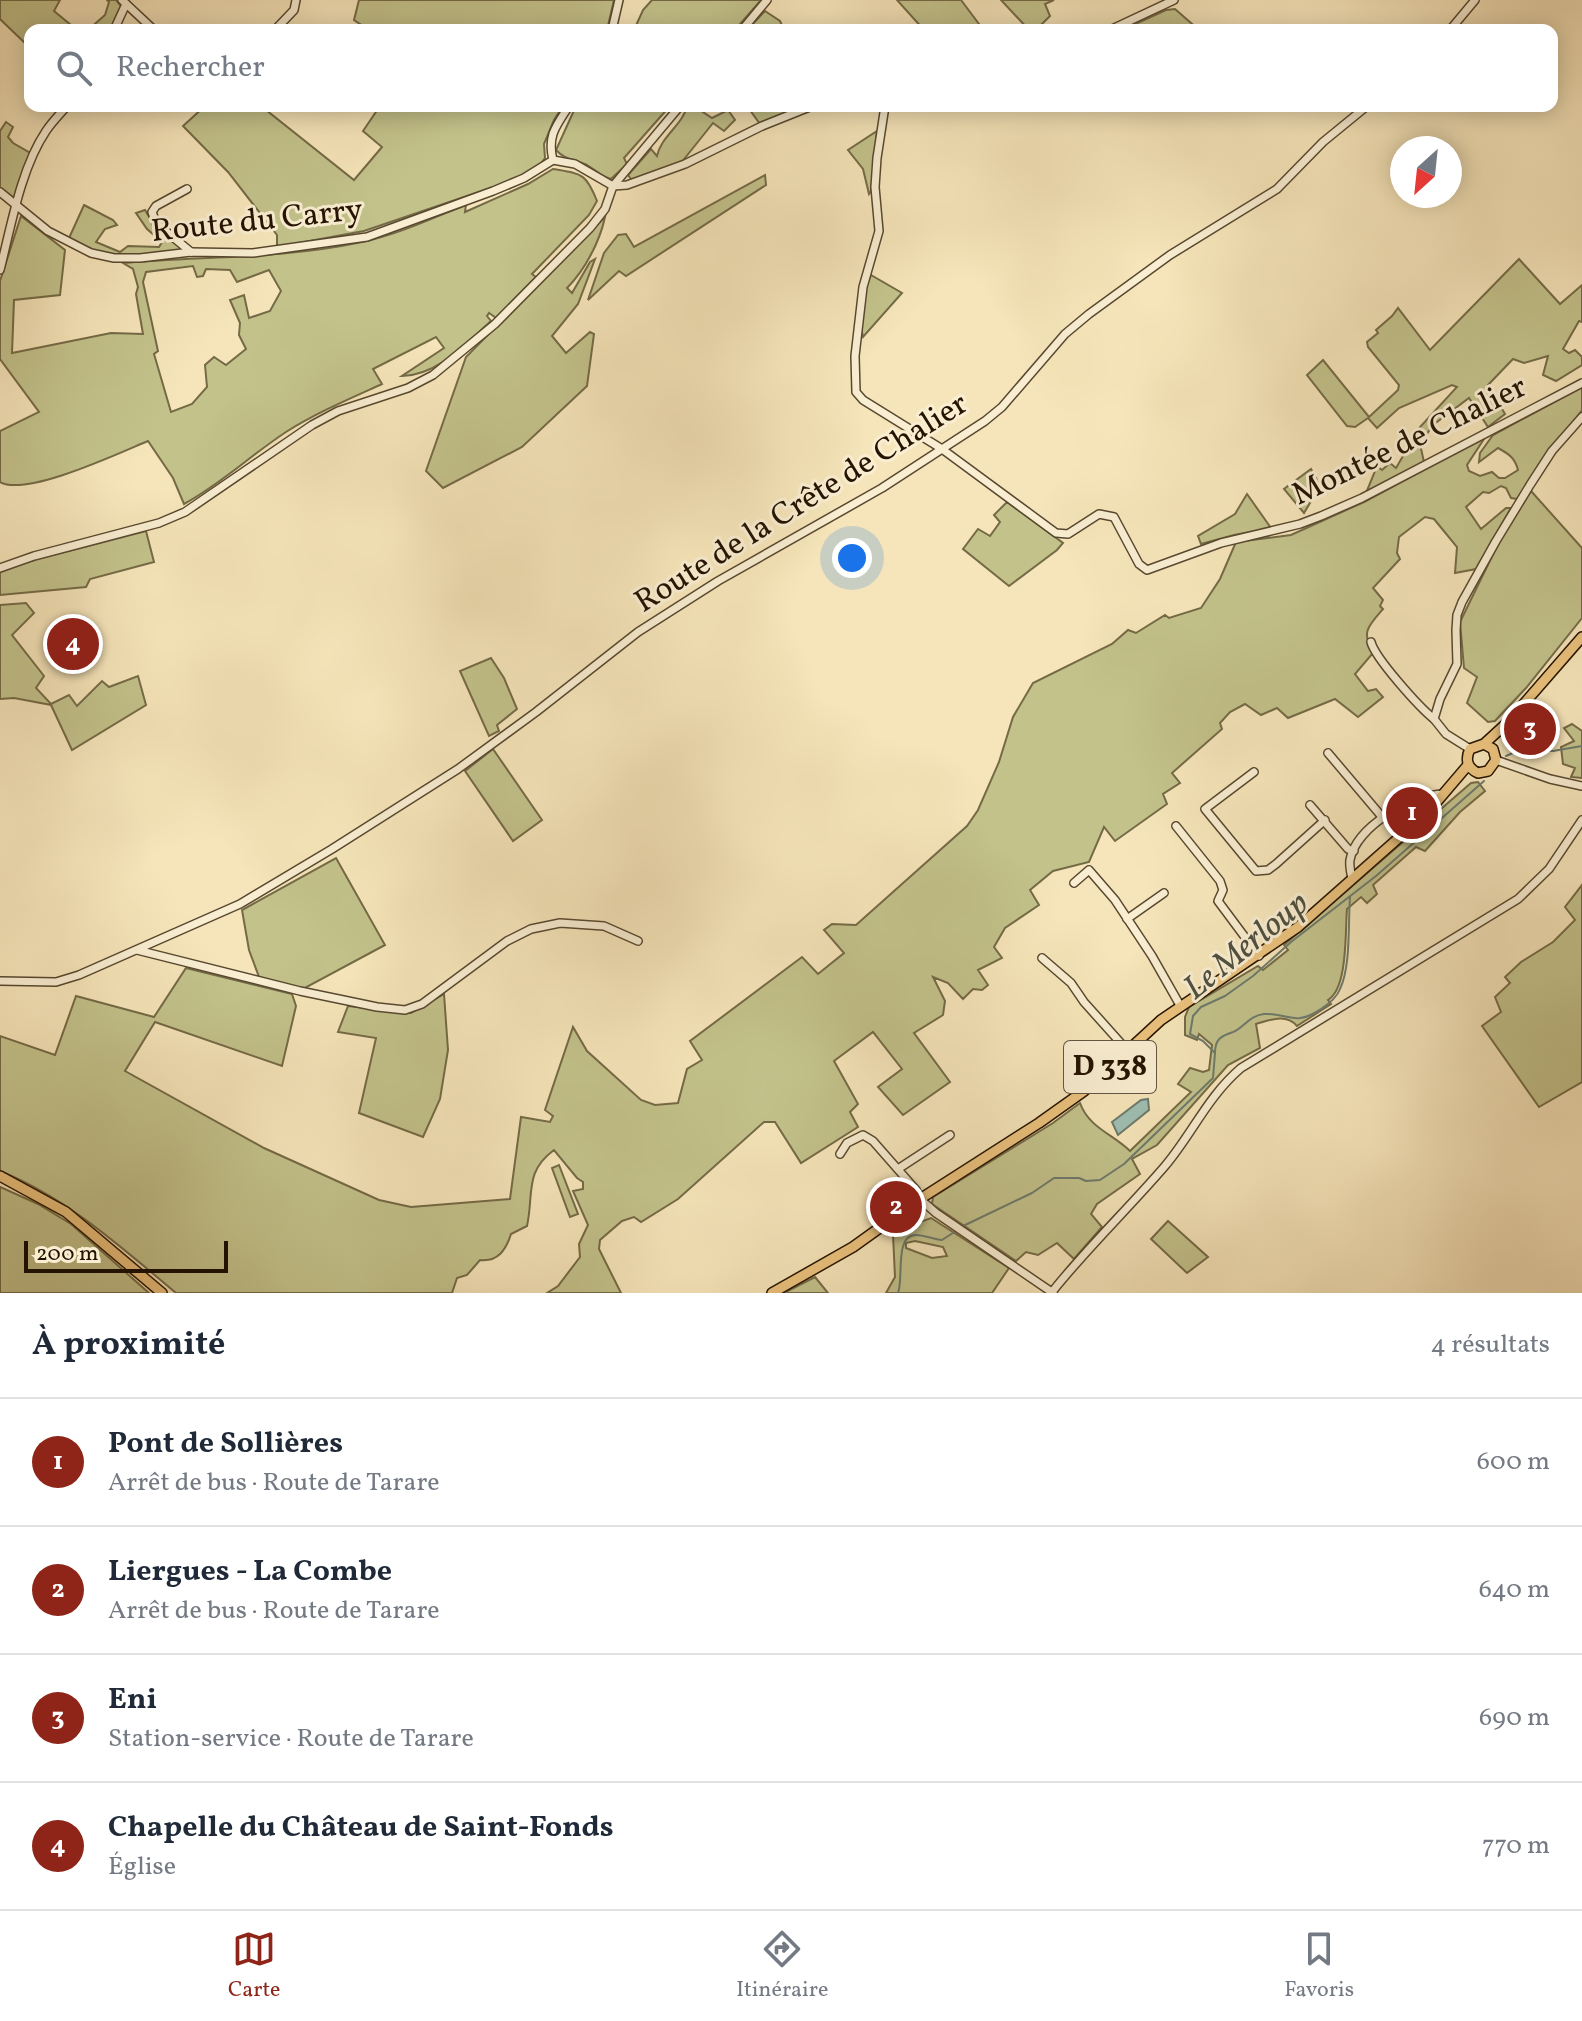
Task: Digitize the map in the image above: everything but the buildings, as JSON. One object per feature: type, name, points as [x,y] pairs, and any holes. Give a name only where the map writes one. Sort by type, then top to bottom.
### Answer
[{"type":"main road","points":[[1471,768],[1467,759],[1470,749],[1484,744],[1508,722],[1582,637]]},
{"type":"main road","points":[[1471,768],[1488,771],[1508,722]]},
{"type":"main road","points":[[1484,744],[1495,755]]},
{"type":"main road","points":[[1428,812],[1471,768]]},
{"type":"main road","name":"D 338","points":[[772,1293],[853,1247],[920,1199],[1059,1109],[1181,1007],[1298,927],[1428,812],[1471,768]]},
{"type":"main road","points":[[0,1176],[66,1212],[162,1293]]},
{"type":"street","points":[[281,24],[294,10],[296,0]]},
{"type":"street","points":[[613,24],[619,0]]},
{"type":"street","points":[[747,24],[767,0]]},
{"type":"street","points":[[1123,24],[1174,0]]},
{"type":"street","points":[[1455,24],[1475,0]]},
{"type":"street","points":[[116,24],[124,2],[148,24]]},
{"type":"street","points":[[0,270],[17,201],[41,140],[62,112]]},
{"type":"street","points":[[566,112],[549,146],[553,160],[575,164],[613,186],[639,182],[685,164],[797,112]]},
{"type":"street","points":[[0,568],[159,523],[185,512],[312,425],[338,411],[408,388],[433,375],[495,324],[590,228],[605,209],[613,186],[675,112]]},
{"type":"street","points":[[884,112],[875,187],[879,231],[863,287],[854,384],[863,400],[942,449]]},
{"type":"street","name":"Route de la Crête de Chalier","points":[[0,981],[56,982],[240,904],[437,784],[638,632],[718,581],[882,488],[997,413],[1065,334],[1089,314],[1170,255],[1277,189],[1329,137],[1360,112]]},
{"type":"street","name":"Route du Carry","points":[[0,192],[48,231],[91,253],[114,258],[191,252],[253,253],[367,237],[514,183],[553,160]]},
{"type":"street","points":[[187,189],[156,206],[152,218],[191,252]]},
{"type":"street","name":"Montée de Chalier","points":[[942,449],[1056,533],[1068,534],[1099,514],[1114,517],[1139,564],[1152,570],[1221,543],[1321,516],[1362,498],[1582,383]]},
{"type":"street","name":"Montée de Chalier","points":[[1434,719],[1457,664],[1457,615],[1462,602],[1552,451],[1582,417]]},
{"type":"street","points":[[1371,642],[1373,650],[1398,678],[1410,698],[1446,734],[1470,749]]},
{"type":"street","points":[[1328,753],[1383,818]]},
{"type":"street","points":[[1495,755],[1550,779],[1582,786]]},
{"type":"street","points":[[1254,772],[1205,809],[1256,871],[1268,870],[1325,820]]},
{"type":"street","points":[[1352,879],[1350,862],[1354,851],[1383,818],[1413,800],[1443,794]]},
{"type":"street","points":[[1310,805],[1348,849],[1354,851]]},
{"type":"street","points":[[840,1154],[847,1143],[863,1135],[873,1141],[916,1190],[920,1199],[952,1225],[1053,1293],[1103,1232],[1164,1168],[1195,1127],[1218,1089],[1241,1068],[1518,899],[1549,869],[1582,820]]},
{"type":"street","points":[[1176,826],[1220,881],[1223,890],[1218,901],[1259,956]]},
{"type":"street","points":[[1074,883],[1089,870],[1115,900],[1181,1007]]},
{"type":"street","points":[[1127,919],[1164,893]]},
{"type":"street","points":[[137,950],[300,991],[405,1010],[422,1004],[507,941],[531,929],[560,923],[604,926],[638,941]]},
{"type":"street","points":[[1042,958],[1071,983],[1127,1050]]},
{"type":"street","points":[[898,1169],[950,1135]]},
{"type":"shaded area","points":[[0,0],[60,0],[54,11],[70,24],[24,24],[24,42],[0,19]]},
{"type":"shaded area","points":[[107,0],[116,0],[121,6],[113,24],[95,24],[105,15]]},
{"type":"shaded area","points":[[359,0],[614,0],[608,24],[360,24],[354,20]]},
{"type":"shaded area","points":[[652,0],[761,0],[740,24],[637,24]]},
{"type":"shaded area","points":[[897,0],[961,0],[979,24],[919,24]]},
{"type":"shaded area","points":[[1001,0],[1054,0],[1045,4],[1050,16],[1042,24],[1023,24]]},
{"type":"shaded area","points":[[1175,9],[1192,24],[1135,24]]},
{"type":"shaded area","points":[[765,11],[781,24],[753,24]]},
{"type":"shaded area","points":[[198,112],[269,112],[354,180],[382,147],[363,131],[376,112],[559,112],[544,144],[545,158],[539,166],[517,179],[364,231],[277,247],[277,235],[228,172],[183,126]]},
{"type":"shaded area","points":[[573,112],[665,112],[624,158],[627,164],[611,179],[556,150]]},
{"type":"shaded area","points":[[703,112],[712,118],[729,112],[735,120],[724,131],[713,123],[681,163],[636,181],[631,179],[628,175],[651,149],[657,156],[663,142],[685,113]]},
{"type":"shaded area","points":[[751,112],[790,112],[760,124]]},
{"type":"shaded area","points":[[6,122],[13,127],[8,137],[32,154],[17,196],[11,198],[0,188],[0,131]]},
{"type":"shaded area","points":[[877,131],[869,194],[863,169],[848,150]]},
{"type":"shaded area","points":[[553,169],[571,172],[586,180],[597,201],[589,215],[532,274],[536,277],[496,318],[489,313],[487,316],[491,321],[440,364],[402,376],[444,348],[436,337],[373,369],[382,384],[297,425],[184,504],[173,478],[148,441],[51,479],[13,485],[0,482],[0,431],[39,412],[0,359],[0,281],[21,216],[65,250],[60,295],[14,300],[12,353],[111,333],[143,334],[133,269],[123,263],[273,254],[362,242],[401,231],[466,205],[465,212],[528,184]],"holes":[[[193,266],[197,277],[203,276],[206,269],[230,270],[237,282],[269,270],[281,291],[270,311],[249,318],[244,295],[230,300],[246,349],[226,365],[214,357],[205,365],[207,387],[192,404],[171,412],[154,354],[158,351],[143,282],[146,272]]]},
{"type":"shaded area","points":[[765,175],[766,185],[626,276],[619,271],[588,300],[604,253],[618,235],[626,234],[634,247]]},
{"type":"shaded area","points":[[84,205],[117,225],[105,229],[96,242],[120,252],[128,246],[159,247],[162,242],[147,229],[136,213],[145,210],[154,225],[183,249],[163,255],[138,257],[89,250],[69,238]]},
{"type":"shaded area","points":[[605,217],[591,255],[567,288],[572,293],[590,262],[595,259],[578,304],[552,336],[566,353],[590,332],[594,334],[587,386],[522,447],[443,488],[426,471],[466,357]]},
{"type":"shaded area","points":[[1519,259],[1560,304],[1582,285],[1582,322],[1579,321],[1563,349],[1569,353],[1575,350],[1582,357],[1582,365],[1556,381],[1543,375],[1548,356],[1524,363],[1513,359],[1488,385],[1505,414],[1488,427],[1469,398],[1433,425],[1420,444],[1424,462],[1366,493],[1377,466],[1382,470],[1390,463],[1396,468],[1420,427],[1457,387],[1452,385],[1399,408],[1377,428],[1368,418],[1355,427],[1347,426],[1307,375],[1323,360],[1369,417],[1398,390],[1399,385],[1368,347],[1367,342],[1378,333],[1376,330],[1398,308],[1430,350]]},
{"type":"shaded area","points":[[871,275],[902,293],[863,337],[862,305]]},
{"type":"shaded area","points":[[1582,387],[1582,410],[1517,499],[1511,498],[1506,488],[1501,486],[1489,493],[1483,492],[1466,507],[1481,529],[1506,508],[1511,508],[1476,569],[1455,573],[1457,547],[1434,519],[1425,517],[1399,537],[1397,553],[1400,559],[1373,588],[1383,600],[1380,606],[1383,609],[1373,620],[1367,634],[1373,653],[1355,674],[1368,691],[1376,689],[1383,697],[1358,717],[1335,699],[1288,718],[1277,708],[1261,715],[1245,704],[1230,712],[1220,723],[1222,729],[1172,773],[1180,783],[1163,794],[1167,804],[1115,841],[1104,827],[1089,862],[1053,871],[1030,890],[1039,905],[1005,928],[994,947],[1002,958],[978,970],[988,985],[982,990],[973,989],[963,999],[948,983],[933,977],[945,1001],[943,1015],[914,1033],[950,1082],[903,1115],[878,1087],[902,1069],[873,1032],[834,1061],[858,1104],[850,1112],[858,1127],[801,1163],[775,1122],[764,1122],[678,1199],[641,1222],[634,1217],[622,1221],[600,1240],[599,1249],[621,1293],[547,1293],[558,1286],[580,1257],[579,1244],[588,1225],[573,1191],[583,1189],[583,1182],[554,1150],[534,1175],[527,1226],[511,1234],[504,1250],[496,1257],[480,1260],[467,1275],[457,1278],[452,1293],[176,1293],[71,1210],[0,1171],[0,1036],[55,1055],[76,996],[154,1017],[186,968],[292,994],[296,1006],[282,1066],[155,1022],[125,1071],[264,1148],[379,1200],[411,1207],[510,1199],[521,1117],[550,1122],[553,1116],[545,1110],[573,1027],[587,1051],[641,1100],[655,1105],[678,1103],[687,1069],[702,1060],[690,1041],[802,957],[818,974],[844,953],[824,930],[832,924],[856,925],[967,826],[978,810],[999,762],[1013,717],[1033,683],[1112,644],[1128,630],[1136,633],[1165,615],[1169,618],[1201,608],[1220,579],[1236,542],[1291,535],[1364,502],[1486,436],[1467,465],[1469,471],[1480,476],[1492,472],[1499,478],[1505,478],[1518,470],[1505,452],[1498,448],[1479,462],[1480,453],[1493,435]]},
{"type":"shaded area","points":[[1311,469],[1320,486],[1304,513],[1284,489]]},
{"type":"shaded area","points":[[1531,491],[1582,548],[1582,618],[1526,688],[1495,721],[1488,722],[1467,703],[1477,677],[1464,668],[1460,622],[1501,538]]},
{"type":"shaded area","points":[[1247,494],[1271,528],[1201,544],[1198,536],[1235,514]]},
{"type":"shaded area","points":[[1007,502],[1063,543],[1009,586],[963,549],[978,529],[990,536],[1000,522],[994,515]]},
{"type":"shaded area","points":[[146,531],[154,562],[90,579],[86,587],[0,595],[0,572],[19,564]]},
{"type":"shaded area","points":[[26,603],[34,613],[12,635],[44,676],[36,688],[51,704],[69,695],[77,706],[102,681],[109,687],[138,676],[146,705],[72,750],[51,705],[14,698],[0,699],[0,605]]},
{"type":"shaded area","points":[[491,658],[504,678],[517,709],[497,725],[499,731],[489,736],[460,671]]},
{"type":"shaded area","points":[[1572,724],[1582,731],[1582,778],[1571,777],[1575,768],[1563,764],[1561,747],[1574,741],[1564,728]]},
{"type":"shaded area","points":[[493,749],[542,820],[513,841],[465,771]]},
{"type":"shaded area","points":[[1478,782],[1485,791],[1460,812],[1425,851],[1416,847],[1373,885],[1377,894],[1367,903],[1361,897],[1347,909],[1342,972],[1334,994],[1328,1000],[1331,1004],[1297,1026],[1283,1019],[1256,1024],[1260,1048],[1228,1065],[1157,1145],[1132,1159],[1140,1174],[1097,1204],[1091,1214],[1102,1227],[1074,1259],[1057,1243],[1038,1255],[1026,1252],[1016,1261],[932,1204],[933,1197],[1080,1103],[1095,1125],[1130,1151],[1191,1092],[1178,1084],[1190,1068],[1203,1072],[1209,1070],[1212,1045],[1199,1034],[1197,1040],[1185,1035],[1185,1017],[1189,1007],[1258,966],[1263,970],[1288,950],[1284,945],[1471,783]]},
{"type":"shaded area","points":[[336,858],[385,945],[303,989],[259,977],[249,950],[242,910]]},
{"type":"shaded area","points":[[1582,885],[1582,1082],[1539,1107],[1482,1026],[1501,1012],[1495,997],[1510,983],[1505,977],[1521,962],[1553,942],[1575,920],[1565,907]]},
{"type":"shaded area","points":[[444,994],[448,1050],[440,1099],[423,1137],[359,1113],[376,1038],[338,1032],[348,1006],[411,1013]]},
{"type":"shaded area","points":[[559,1165],[578,1214],[570,1217],[552,1168]]},
{"type":"shaded area","points":[[0,1187],[38,1204],[71,1224],[149,1293],[0,1293]]},
{"type":"shaded area","points":[[931,1218],[1009,1268],[992,1293],[886,1293],[895,1277],[893,1235],[898,1230]],"holes":[[[915,1241],[943,1247],[947,1256],[932,1258],[906,1248],[906,1243]]]},
{"type":"shaded area","points":[[1168,1221],[1208,1257],[1187,1273],[1151,1239]]},
{"type":"shaded area","points":[[815,1277],[828,1293],[784,1293]]},
{"type":"water","points":[[1148,1099],[1149,1110],[1118,1135],[1112,1122],[1141,1100]]},
{"type":"waterway","name":"Le Merloup","points":[[1506,756],[1522,749],[1553,751],[1582,746]]},
{"type":"waterway","name":"Le Merloup","points":[[961,1227],[1032,1193],[1054,1178],[1100,1180],[1124,1164],[1213,1078],[1215,1053],[1190,1034],[1193,1016],[1201,1007],[1225,996],[1253,976],[1291,942],[1376,876],[1484,781]]},
{"type":"waterway","points":[[1215,1053],[1220,1039],[1254,1017],[1268,1014],[1301,1018],[1321,1009],[1333,999],[1344,980],[1346,969],[1350,897]]},
{"type":"waterway","name":"Le Merloup","points":[[898,1293],[902,1249],[909,1237],[919,1235],[942,1240],[956,1231]]},
{"type":"place","name":"Chapelle du Château de Saint-Fonds","points":[[73,644]]},
{"type":"place","name":"Eni","points":[[1530,729]]},
{"type":"place","name":"Pont de Sollières","points":[[1412,813]]},
{"type":"place","name":"Liergues - La Combe","points":[[896,1207]]}]
